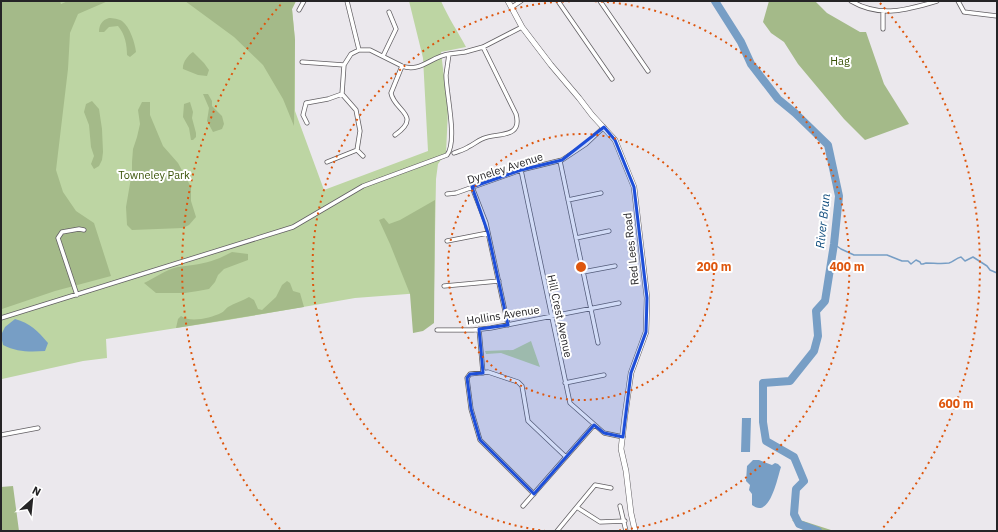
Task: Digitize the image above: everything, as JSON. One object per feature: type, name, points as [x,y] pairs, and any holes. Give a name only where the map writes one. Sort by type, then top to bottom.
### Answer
[{"type":"street","points":[[299,10],[304,1]]},
{"type":"street","points":[[347,1],[359,50]]},
{"type":"street","name":"Red Lees Road","points":[[508,1],[522,27],[550,65],[615,140],[634,186],[647,298],[646,332],[631,373],[621,449],[626,471],[631,513],[635,531]]},
{"type":"street","points":[[512,7],[521,1]]},
{"type":"street","points":[[558,1],[612,79]]},
{"type":"street","points":[[600,1],[648,71]]},
{"type":"street","points":[[851,1],[867,8],[883,11],[896,11],[937,1]]},
{"type":"street","points":[[958,1],[964,12],[995,15],[993,9]]},
{"type":"street","points":[[883,11],[883,29]]},
{"type":"street","points":[[383,56],[396,29],[389,12]]},
{"type":"street","points":[[357,150],[360,131],[356,110],[342,94],[344,65],[351,54],[359,50],[370,50],[407,68],[415,68],[442,55],[465,52],[483,47],[522,27]]},
{"type":"street","points":[[454,153],[489,136],[502,135],[511,132],[516,127],[518,121],[483,47]]},
{"type":"street","points":[[1,318],[293,227],[363,186],[447,155],[450,148],[451,129],[446,76],[449,54]]},
{"type":"street","points":[[302,62],[344,65]]},
{"type":"street","points":[[395,135],[403,129],[407,121],[406,113],[392,98],[391,93],[402,66]]},
{"type":"street","points":[[307,123],[303,116],[306,103],[328,99],[342,94]]},
{"type":"street","name":"Dyneley Avenue","points":[[447,194],[452,194],[521,170],[560,160],[569,156],[586,144],[604,127]]},
{"type":"street","points":[[357,150],[363,156]]},
{"type":"street","points":[[327,162],[357,150]]},
{"type":"street","points":[[560,160],[598,343]]},
{"type":"street","name":"Hill Crest Avenue","points":[[521,170],[570,403],[604,433],[623,437]]},
{"type":"street","points":[[472,187],[486,222],[508,325]]},
{"type":"street","points":[[568,200],[601,192]]},
{"type":"street","points":[[77,295],[58,238],[62,232],[79,229],[84,230]]},
{"type":"street","points":[[576,238],[609,231]]},
{"type":"street","points":[[447,241],[488,233]]},
{"type":"street","points":[[583,272],[615,266]]},
{"type":"street","points":[[444,286],[499,281]]},
{"type":"street","name":"Hollins Avenue","points":[[437,330],[479,329],[508,325],[618,303]]},
{"type":"street","points":[[479,329],[484,373]]},
{"type":"street","points":[[534,494],[480,440],[471,409],[467,378],[470,374],[488,372],[518,382],[522,386],[528,421],[566,457]]},
{"type":"street","points":[[565,383],[604,375]]},
{"type":"street","points":[[523,506],[594,425]]},
{"type":"street","points":[[1,435],[38,428]]},
{"type":"street","points":[[557,531],[578,508],[595,485],[611,488]]},
{"type":"street","points":[[620,506],[626,531]]},
{"type":"street","points":[[578,508],[600,522],[624,521]]},
{"type":"highlighted area","points":[[604,127],[615,140],[634,187],[647,298],[646,332],[631,373],[623,437],[604,433],[594,425],[534,494],[480,440],[471,409],[467,378],[470,374],[483,373],[479,329],[508,325],[488,233],[472,187],[521,170],[562,160]]},
{"type":"green space","name":"Towneley Park","points":[[1,1],[296,1],[292,9],[295,40],[295,111],[324,190],[428,151],[423,58],[409,1],[441,1],[466,47],[441,52],[448,110],[446,153],[438,164],[436,179],[434,292],[355,298],[106,339],[107,358],[83,361],[2,379]]},
{"type":"green space","points":[[1,1],[60,1],[61,4],[68,1],[108,1],[78,14],[70,33],[68,69],[56,170],[63,192],[76,211],[94,223],[111,276],[55,291],[2,309]]},
{"type":"green space","points":[[185,1],[296,1],[292,9],[295,40],[294,126],[283,99],[263,65],[234,37]]},
{"type":"green space","name":"Hag","points":[[769,1],[815,1],[827,13],[860,32],[866,32],[884,84],[909,124],[865,140],[844,119],[798,64],[784,42],[771,33],[763,22]]},
{"type":"green space","points":[[109,18],[122,21],[130,31],[136,52],[130,57],[127,55],[125,40],[118,26],[109,27],[104,32],[99,32],[101,23]]},
{"type":"green space","points":[[193,52],[209,70],[207,76],[198,75],[183,69],[183,64]]},
{"type":"green space","points":[[203,94],[208,94],[212,101],[212,106],[222,116],[224,124],[222,129],[213,132],[207,121],[209,108]]},
{"type":"green space","points":[[92,101],[99,109],[103,152],[102,160],[99,166],[94,169],[91,164],[94,156],[91,147],[89,125],[84,112],[86,104]]},
{"type":"green space","points":[[142,102],[150,102],[150,115],[163,146],[178,163],[191,187],[191,201],[196,217],[189,225],[183,228],[132,230],[127,225],[126,207],[132,172],[133,149],[140,124],[138,110]]},
{"type":"green space","points":[[190,102],[196,133],[196,137],[193,140],[191,140],[189,128],[183,117],[184,104]]},
{"type":"green space","points":[[435,200],[434,323],[423,331],[413,333],[410,294],[379,220],[384,218],[389,224],[400,220]]},
{"type":"green space","points":[[232,252],[248,254],[248,260],[224,269],[209,289],[185,293],[156,293],[144,283],[173,268],[209,262]]},
{"type":"green space","points":[[287,281],[290,283],[293,291],[300,293],[304,307],[176,328],[178,319],[181,316],[190,319],[212,317],[249,297],[254,300],[258,309],[262,310],[276,297],[282,285]]},
{"type":"green space","points":[[531,341],[540,367],[501,353],[486,354],[485,351],[513,350]]},
{"type":"green space","points":[[13,486],[19,531],[1,531],[1,487]]},
{"type":"green space","points":[[792,520],[800,520],[831,530],[854,531],[804,531]]},
{"type":"water","points":[[15,319],[29,325],[41,335],[48,343],[45,351],[23,351],[3,345],[1,335],[5,327]]},
{"type":"water","points":[[742,418],[751,418],[750,452],[741,452]]},
{"type":"water","points":[[753,460],[759,460],[772,465],[775,463],[781,467],[772,496],[764,507],[758,508],[752,505],[752,494],[749,490],[750,485],[746,481],[747,466]]},
{"type":"waterway","name":"River Brun","points":[[715,1],[741,42],[751,64],[778,99],[795,113],[828,145],[839,196],[834,244],[825,301],[816,311],[818,336],[814,351],[790,381],[763,383],[763,422],[766,441],[794,457],[804,481],[796,489],[794,514],[799,524],[818,531]]},
{"type":"waterway","points":[[834,244],[854,255],[887,255],[902,261],[908,261],[911,264],[916,260],[921,264],[946,263],[961,257],[965,261],[973,257],[987,266],[990,270],[997,273]]}]
